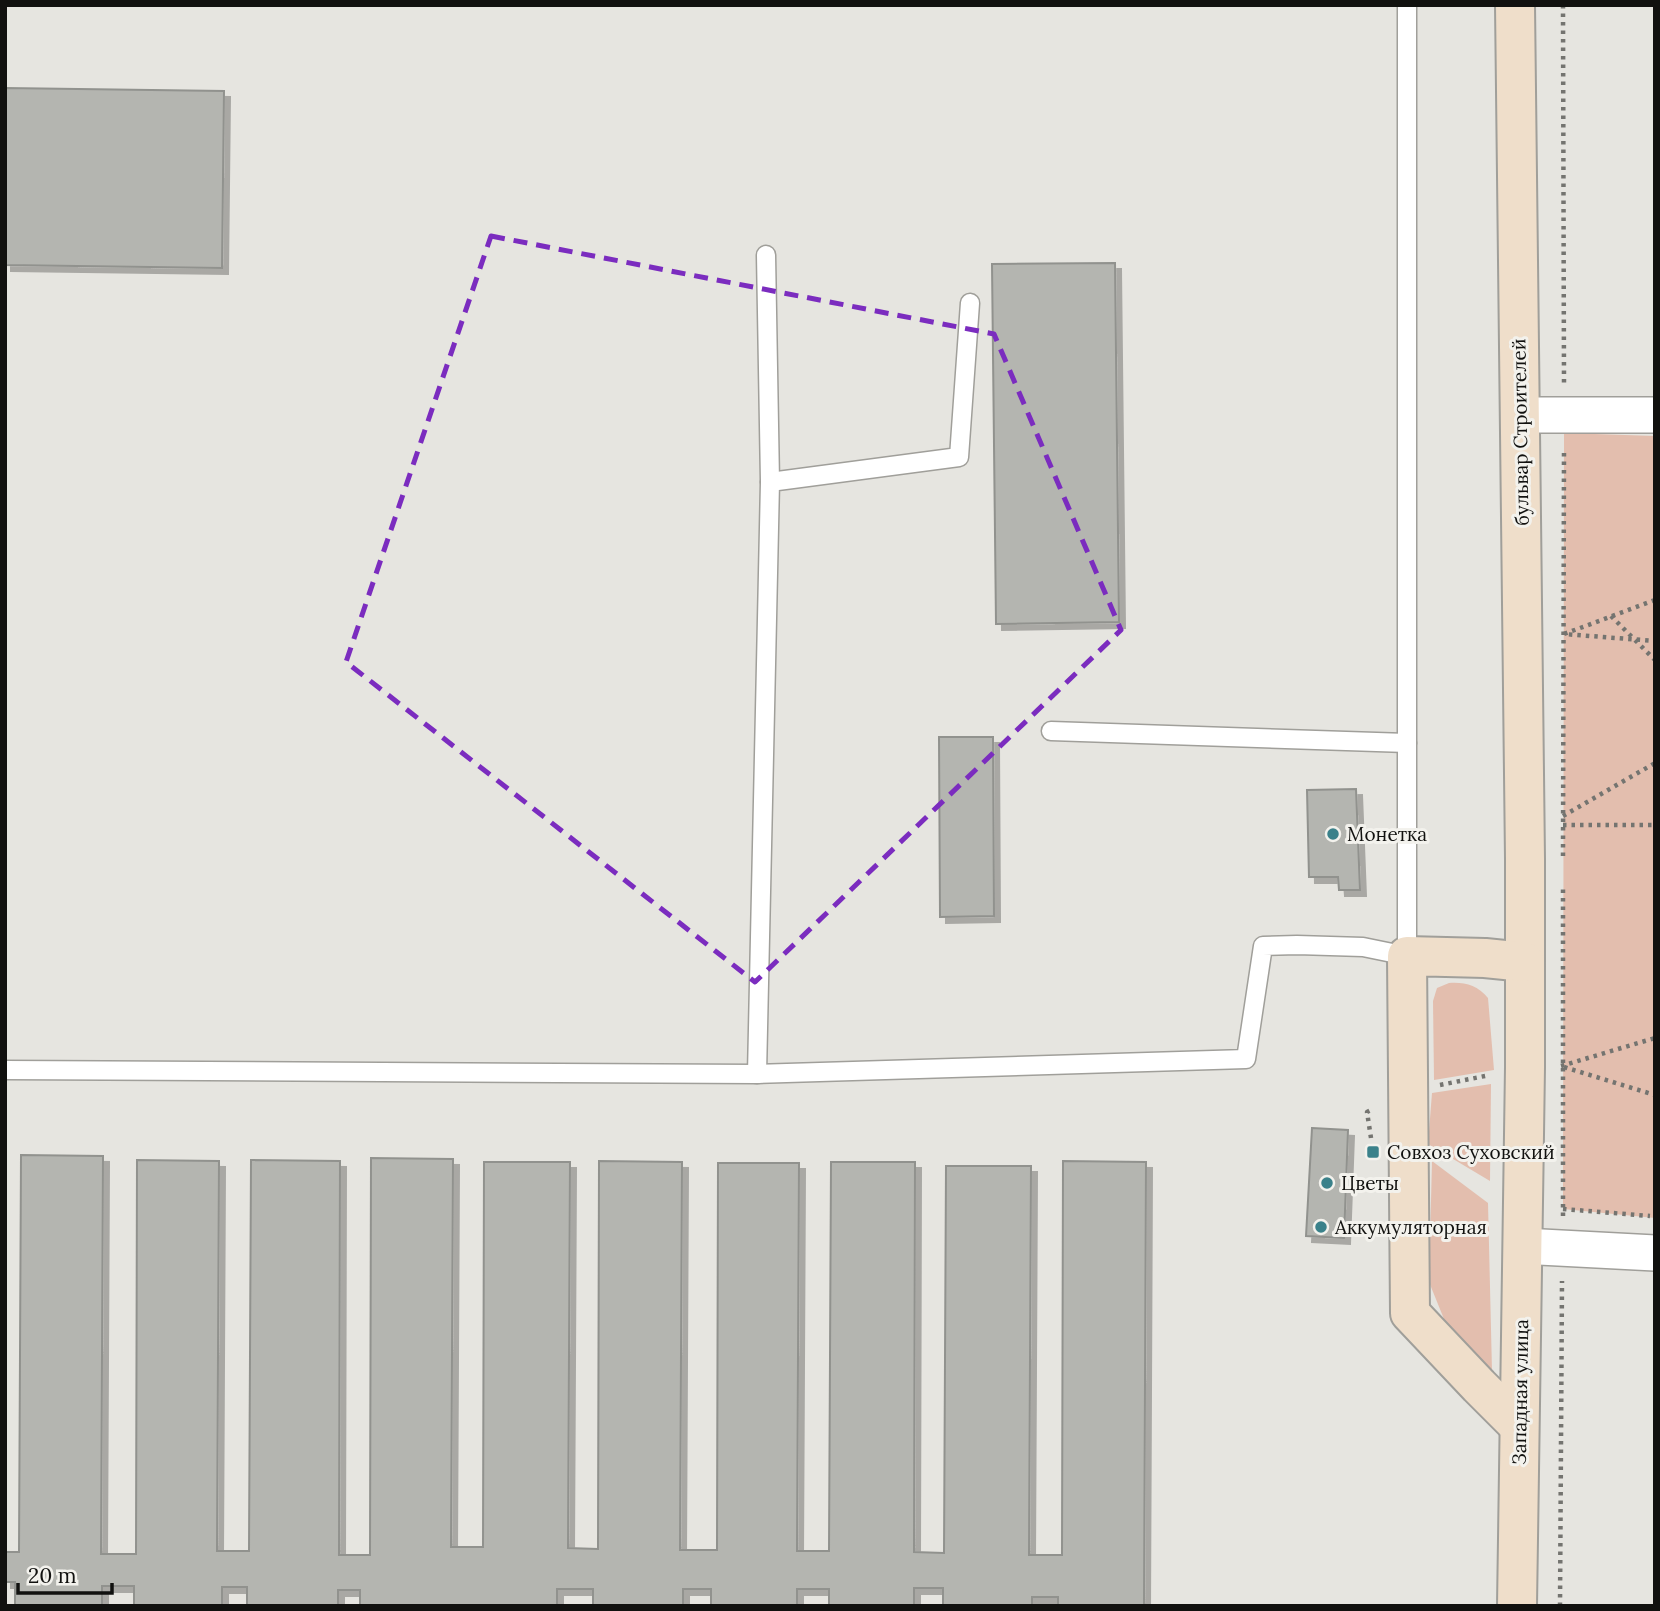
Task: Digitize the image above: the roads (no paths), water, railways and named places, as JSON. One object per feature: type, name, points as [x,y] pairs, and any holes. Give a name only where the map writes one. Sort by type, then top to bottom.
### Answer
[{"type":"main road","name":"бульвар Строителей","points":[[1514,5],[1525,859],[1523,1179]]},
{"type":"main road","points":[[1519,1426],[1410,1313],[1407,956],[1525,962]]},
{"type":"main road","name":"Западная улица","points":[[1517,1606],[1523,1179]]},
{"type":"street","points":[[1519,415],[1655,415]]},
{"type":"street","points":[[1522,1246],[1655,1253]]},
{"type":"lane","points":[[5,1070],[757,1074],[1246,1059],[1263,946],[1363,947],[1407,956],[1407,5]]},
{"type":"lane","points":[[757,1074],[770,482],[766,255]]},
{"type":"lane","points":[[770,482],[959,457],[970,303]]},
{"type":"lane","points":[[1051,731],[1407,743]]},
{"type":"place","name":"Монетка","points":[[1333,834]]},
{"type":"place","name":"Совхоз Суховский","points":[[1373,1152]]},
{"type":"place","name":"Цветы","points":[[1327,1183]]},
{"type":"place","name":"Аккумуляторная","points":[[1321,1227]]}]
